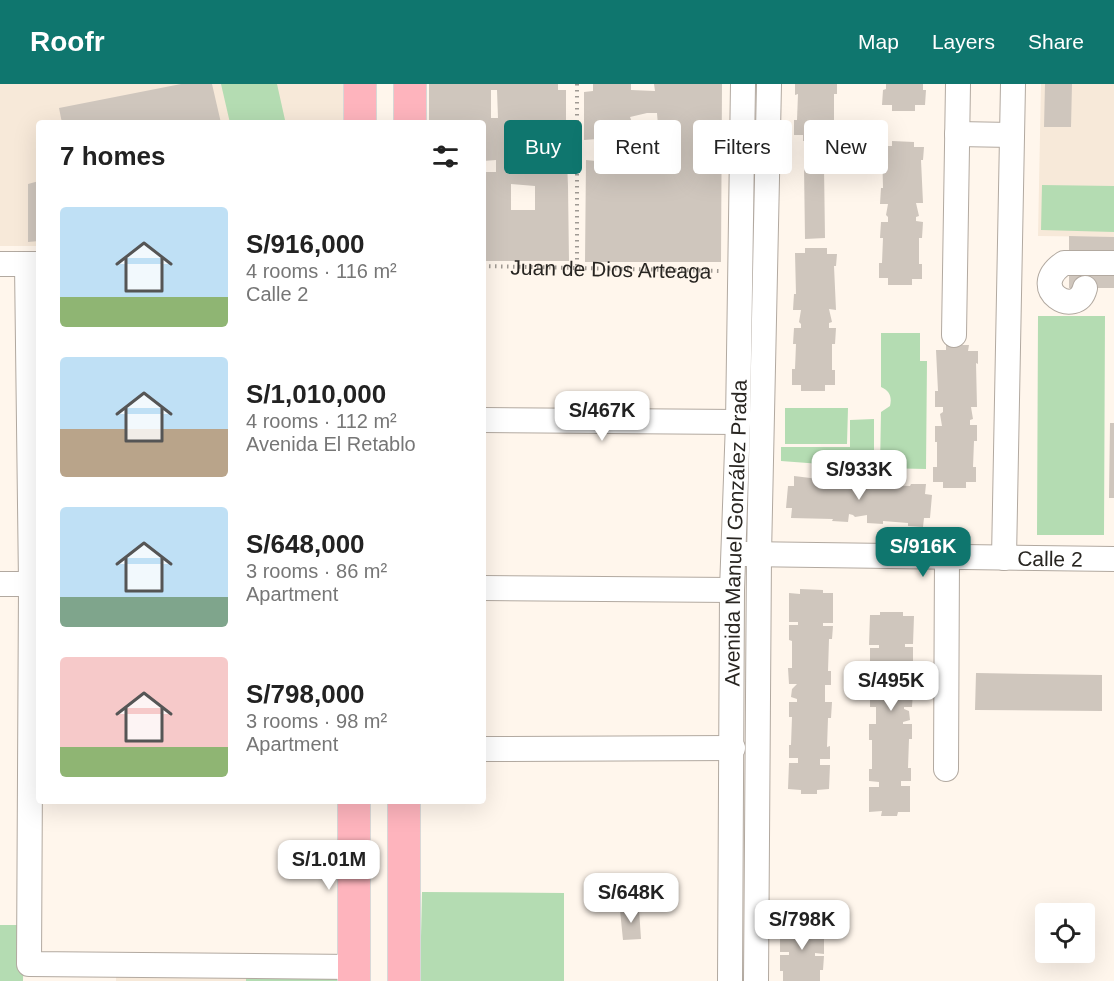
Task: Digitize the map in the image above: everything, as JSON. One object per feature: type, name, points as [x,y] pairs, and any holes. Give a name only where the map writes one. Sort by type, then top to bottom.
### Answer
[{"type":"main road","points":[[360,84],[360,120]]},
{"type":"main road","points":[[410,84],[410,120]]},
{"type":"main road","points":[[354,804],[354,974]]},
{"type":"main road","points":[[404,804],[404,981]]},
{"type":"street","name":"Avenida Manuel González Prada","points":[[730,981],[733,748],[732,590],[738,422],[743,84]]},
{"type":"street","name":"Avenida Manuel González Prada","points":[[756,981],[759,555],[770,84]]},
{"type":"street","points":[[954,335],[958,84]]},
{"type":"street","points":[[1004,558],[1013,84]]},
{"type":"street","points":[[957,134],[1012,135]]},
{"type":"street","points":[[1085,288],[1076,300],[1060,301],[1050,289],[1052,274],[1064,263],[1114,263]]},
{"type":"street","points":[[0,264],[33,264],[35,584],[29,964],[75,973],[354,974]]},
{"type":"street","points":[[486,420],[738,422]]},
{"type":"street","name":"Calle 2","points":[[733,554],[1114,559]]},
{"type":"street","points":[[946,769],[947,557]]},
{"type":"street","points":[[0,584],[35,584]]},
{"type":"street","points":[[486,588],[732,590]]},
{"type":"street","points":[[486,749],[733,748]]},
{"type":"path","points":[[577,84],[577,269]]},
{"type":"path","name":"Juan de Dios Arteaga","points":[[486,266],[739,271]]},
{"type":"shaded area","points":[[0,84],[346,84],[346,120],[36,120],[36,246],[0,246]]},
{"type":"shaded area","points":[[1041,84],[1114,84],[1114,237],[1038,236]]},
{"type":"shaded area","points":[[246,975],[246,981],[116,981],[116,977]]},
{"type":"green space","points":[[221,84],[277,84],[285,120],[229,120]]},
{"type":"green space","points":[[1042,185],[1114,186],[1114,232],[1041,230]]},
{"type":"green space","points":[[1038,316],[1105,316],[1104,535],[1037,535]]},
{"type":"green space","points":[[881,333],[920,333],[920,361],[927,361],[926,469],[880,468],[881,412],[890,406],[891,400],[888,392],[881,387]]},
{"type":"green space","points":[[785,408],[848,408],[847,444],[785,444]]},
{"type":"green space","points":[[874,419],[874,468],[781,461],[781,447],[850,447],[850,420]]},
{"type":"green space","points":[[422,892],[564,893],[564,981],[420,981]]},
{"type":"green space","points":[[0,925],[24,925],[23,981],[0,981]]},
{"type":"green space","points":[[246,975],[342,975],[342,981],[246,981]]},
{"type":"building","points":[[181,84],[212,84],[220,120],[61,120],[59,108]]},
{"type":"building","points":[[429,84],[558,84],[558,90],[566,90],[566,120],[504,120],[504,174],[568,174],[569,261],[486,261],[486,172],[496,172],[496,160],[486,161],[486,120],[429,120]],"holes":[[[491,90],[497,90],[498,118],[491,118]],[[511,184],[535,186],[535,210],[511,210]]]},
{"type":"building","points":[[593,84],[631,84],[631,90],[655,91],[654,84],[722,84],[722,120],[693,120],[693,174],[721,174],[721,262],[585,262],[586,160],[594,161],[594,174],[681,174],[681,120],[658,120],[657,113],[647,113],[630,117],[631,120],[594,120],[594,139],[584,140],[584,92],[593,91]]},
{"type":"building","points":[[795,84],[837,84],[837,94],[834,94],[834,120],[804,120],[804,141],[803,135],[794,135],[798,94],[795,95]]},
{"type":"building","points":[[886,84],[923,84],[923,90],[926,90],[925,105],[915,105],[915,111],[892,111],[892,105],[882,105],[883,90],[886,89]]},
{"type":"building","points":[[1045,84],[1072,84],[1071,127],[1044,127]]},
{"type":"building","points":[[892,141],[914,142],[914,147],[924,147],[923,160],[921,160],[923,203],[916,203],[919,216],[916,217],[916,221],[923,222],[922,238],[919,238],[919,264],[922,264],[922,279],[912,279],[912,285],[888,285],[888,278],[879,278],[883,238],[880,238],[881,222],[888,222],[886,215],[888,204],[880,204],[881,188],[883,188],[883,174],[888,174],[888,146],[892,146]]},
{"type":"building","points":[[804,174],[824,174],[825,238],[805,239]]},
{"type":"building","points":[[36,182],[36,241],[28,242],[28,184]]},
{"type":"building","points":[[1069,236],[1114,237],[1114,288],[1069,288]]},
{"type":"building","points":[[805,248],[827,248],[827,254],[837,254],[836,266],[834,266],[836,310],[829,309],[832,322],[829,323],[829,328],[836,328],[835,344],[832,344],[832,370],[835,370],[835,385],[825,385],[825,391],[801,391],[801,385],[792,385],[796,344],[793,344],[794,328],[801,328],[799,322],[801,310],[793,310],[794,294],[796,294],[795,253],[805,253]]},
{"type":"building","points":[[946,345],[969,345],[968,351],[978,351],[977,407],[971,407],[973,419],[970,420],[970,425],[977,425],[973,467],[976,467],[976,482],[966,482],[966,488],[943,488],[943,482],[933,482],[933,467],[937,467],[935,426],[942,426],[940,414],[943,412],[943,407],[935,407],[935,391],[938,391],[936,350],[946,350]]},
{"type":"building","points":[[1110,423],[1114,423],[1114,498],[1109,498]]},
{"type":"building","points":[[794,476],[835,481],[835,479],[850,480],[850,487],[856,484],[868,488],[869,481],[885,482],[884,485],[926,484],[925,494],[932,495],[930,518],[924,518],[923,527],[883,521],[883,524],[867,523],[867,515],[855,517],[849,514],[848,522],[832,521],[833,519],[791,518],[792,508],[786,508],[788,486],[794,486]]},
{"type":"building","points":[[800,589],[833,593],[833,623],[823,623],[823,626],[833,626],[832,639],[829,639],[828,671],[831,671],[831,685],[825,685],[825,702],[832,702],[831,718],[828,718],[827,747],[830,746],[830,759],[820,759],[820,765],[830,765],[829,789],[817,790],[817,794],[801,794],[801,790],[788,789],[789,763],[798,763],[798,758],[789,758],[792,717],[789,717],[789,702],[797,702],[797,699],[791,697],[792,689],[797,684],[789,684],[788,668],[792,668],[792,641],[789,640],[789,625],[798,625],[798,622],[789,622],[789,593],[800,594]]},
{"type":"building","points":[[880,612],[903,612],[903,616],[914,616],[913,644],[905,644],[905,647],[913,647],[913,663],[910,663],[912,707],[904,707],[909,711],[910,720],[903,722],[903,724],[912,724],[908,768],[911,768],[911,781],[901,781],[901,786],[910,786],[910,812],[898,812],[897,816],[881,816],[882,811],[869,812],[869,787],[879,787],[879,782],[869,781],[869,769],[872,769],[872,740],[869,740],[869,724],[876,724],[876,707],[870,707],[870,693],[873,693],[873,661],[870,661],[870,648],[879,648],[879,645],[869,645],[870,615],[880,615]]},
{"type":"building","points":[[976,673],[1102,675],[1102,711],[975,710]]},
{"type":"building","points":[[639,909],[641,939],[623,940],[620,910]]},
{"type":"building","points":[[791,920],[814,920],[815,924],[824,924],[824,954],[815,953],[815,956],[824,956],[820,981],[783,981],[783,971],[780,971],[780,955],[789,955],[789,952],[780,952],[780,924],[791,924]]}]
